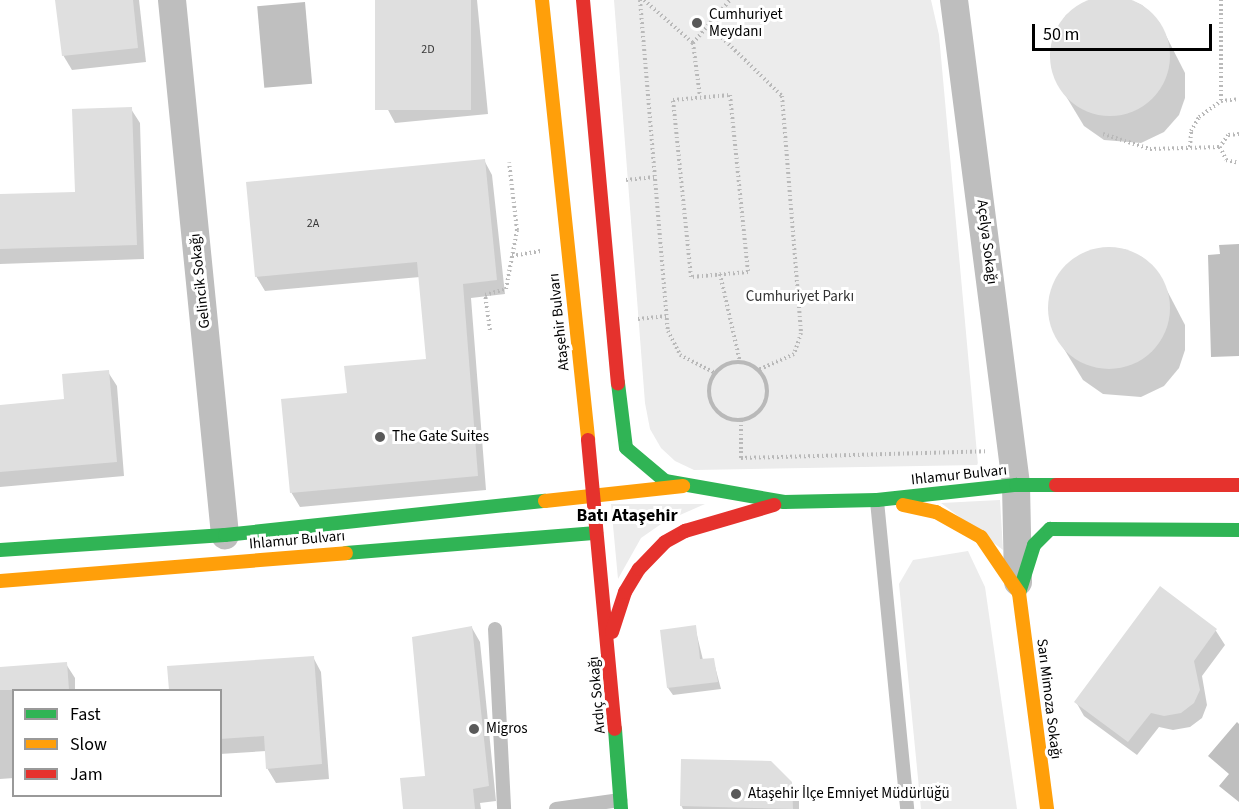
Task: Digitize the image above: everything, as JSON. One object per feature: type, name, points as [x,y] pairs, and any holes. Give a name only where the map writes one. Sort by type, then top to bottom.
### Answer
[{"type":"main road","name":"Ataşehir Bulvarı","points":[[542,0],[609,641]]},
{"type":"main road","points":[[583,0],[622,433],[626,448],[646,467],[665,481],[683,486]]},
{"type":"main road","name":"Ihlamur Bulvarı","points":[[0,581],[594,495],[683,486],[784,502],[878,500],[1016,485],[1239,485]]},
{"type":"main road","points":[[878,500],[936,512],[958,521],[981,537],[1019,593]]},
{"type":"main road","name":"Ardıç Sokağı","points":[[621,804],[609,641],[625,592],[639,569],[665,542],[685,531],[784,502]]},
{"type":"main road","points":[[1019,593],[1034,545],[1050,529],[1239,530]]},
{"type":"main road","name":"Ihlamur Bulvarı","points":[[0,550],[226,549],[596,533]]},
{"type":"main road","name":"Sarı Mimoza Sokağı","points":[[1019,593],[1047,809]]},
{"type":"street","name":"Gelincik Sokağı","points":[[172,0],[226,549]]},
{"type":"street","name":"Açelya Sokağı","points":[[954,0],[1016,485],[1019,593]]},
{"type":"lane","points":[[878,500],[907,809]]},
{"type":"lane","points":[[495,629],[504,809]]},
{"type":"lane","points":[[556,809],[621,804]]},
{"type":"path","points":[[640,0],[668,331],[680,355],[715,374]]},
{"type":"path","points":[[645,0],[693,43],[700,98]]},
{"type":"path","points":[[693,43],[730,0]]},
{"type":"path","points":[[1221,0],[1221,102]]},
{"type":"path","points":[[709,25],[782,96],[801,333],[794,354],[758,370]]},
{"type":"path","points":[[730,94],[748,272],[691,277],[673,100],[700,98],[730,94]]},
{"type":"path","points":[[1190,147],[1191,130],[1199,117],[1221,102],[1239,99]]},
{"type":"path","points":[[1103,134],[1150,149],[1220,147]]},
{"type":"path","points":[[1239,134],[1224,138],[1220,147],[1226,160],[1239,163]]},
{"type":"path","points":[[490,330],[485,295],[506,289],[517,230],[509,162]]},
{"type":"path","points":[[720,274],[740,362]]},
{"type":"path","points":[[740,362],[758,370],[764,377],[767,396],[758,413],[741,420],[722,416],[715,409],[709,391],[715,374],[722,367],[740,362]]},
{"type":"path","points":[[741,420],[741,459],[961,454]]},
{"type":"green space","name":"Cumhuriyet Parkı","points":[[614,0],[931,0],[939,35],[978,465],[694,470],[675,461],[661,448],[650,429],[645,403]]},
{"type":"green space","points":[[1000,500],[1003,550],[941,503]]},
{"type":"green space","points":[[611,504],[705,504],[664,522],[641,538],[618,579]]},
{"type":"green space","points":[[968,551],[985,587],[1017,809],[921,809],[899,584],[913,560]]},
{"type":"shaded area","points":[[305,2],[312,84],[264,88],[257,6]]},
{"type":"shaded area","points":[[1239,244],[1239,356],[1211,357],[1208,255],[1220,254],[1219,245]]},
{"type":"shaded area","points":[[1237,722],[1239,724],[1239,802],[1219,786],[1229,774],[1208,756]]},
{"type":"building","points":[[1092,-1],[1128,-1],[1143,6],[1160,23],[1169,44],[1169,68],[1160,89],[1143,106],[1122,115],[1098,115],[1077,106],[1060,89],[1051,68],[1051,44],[1060,23],[1077,6]]},
{"type":"building","points":[[55,0],[133,0],[138,48],[62,56]]},
{"type":"building","points":[[375,0],[471,0],[471,110],[375,110]]},
{"type":"building","points":[[132,107],[137,245],[0,249],[0,194],[75,192],[72,109]]},
{"type":"building","points":[[485,159],[497,280],[463,284],[478,476],[290,493],[281,399],[347,393],[344,366],[426,359],[417,262],[255,277],[246,182]]},
{"type":"building","points":[[1109,247],[1132,252],[1143,257],[1152,265],[1160,274],[1165,285],[1170,308],[1165,331],[1160,342],[1152,351],[1143,359],[1132,364],[1109,369],[1086,364],[1075,359],[1066,351],[1058,342],[1053,331],[1048,308],[1053,285],[1058,274],[1066,265],[1075,257],[1086,252]]},
{"type":"building","points":[[109,370],[117,462],[0,472],[0,405],[64,399],[62,374]]},
{"type":"building","points":[[1160,586],[1217,629],[1194,661],[1200,690],[1194,703],[1181,713],[1164,716],[1151,713],[1128,742],[1074,702]]},
{"type":"building","points":[[696,625],[700,659],[714,658],[718,682],[667,688],[660,630]]},
{"type":"building","points":[[472,626],[489,786],[473,789],[475,809],[403,809],[400,778],[425,776],[412,637]]},
{"type":"building","points":[[314,656],[322,764],[266,769],[264,736],[222,739],[222,689],[169,689],[167,666]]},
{"type":"building","points":[[67,662],[69,689],[0,690],[0,667]]},
{"type":"building","name":"Ataşehir İlçe Emniyet Müdürlüğü","points":[[681,759],[771,761],[792,782],[793,809],[680,806]]},
{"type":"traffic: fast","points":[[618,383],[626,448],[665,481],[784,502],[877,500],[1016,485],[1056,485]]},
{"type":"traffic: fast","points":[[0,550],[225,535],[545,501]]},
{"type":"traffic: fast","points":[[1019,593],[1034,545],[1050,529],[1239,530]]},
{"type":"traffic: fast","points":[[346,553],[596,533]]},
{"type":"traffic: fast","points":[[615,729],[621,809]]},
{"type":"traffic: slow","points":[[542,0],[588,440]]},
{"type":"traffic: slow","points":[[545,501],[683,486]]},
{"type":"traffic: slow","points":[[903,505],[936,512],[981,537],[1019,593],[1047,809]]},
{"type":"traffic: slow","points":[[0,581],[346,553]]},
{"type":"traffic: jam","points":[[583,0],[618,383]]},
{"type":"traffic: jam","points":[[588,440],[615,729]]},
{"type":"traffic: jam","points":[[1056,485],[1239,485]]},
{"type":"traffic: jam","points":[[612,632],[625,592],[639,569],[665,542],[685,531],[774,505]]},
{"type":"place","name":"Cumhuriyet Meydanı","points":[[697,23]]},
{"type":"place","name":"The Gate Suites","points":[[380,437]]},
{"type":"place","name":"Migros","points":[[474,729]]},
{"type":"place","name":"Ataşehir İlçe Emniyet Müdürlüğü","points":[[736,794]]},
{"type":"district","name":"Batı Ataşehir","points":[[627,516]]}]
